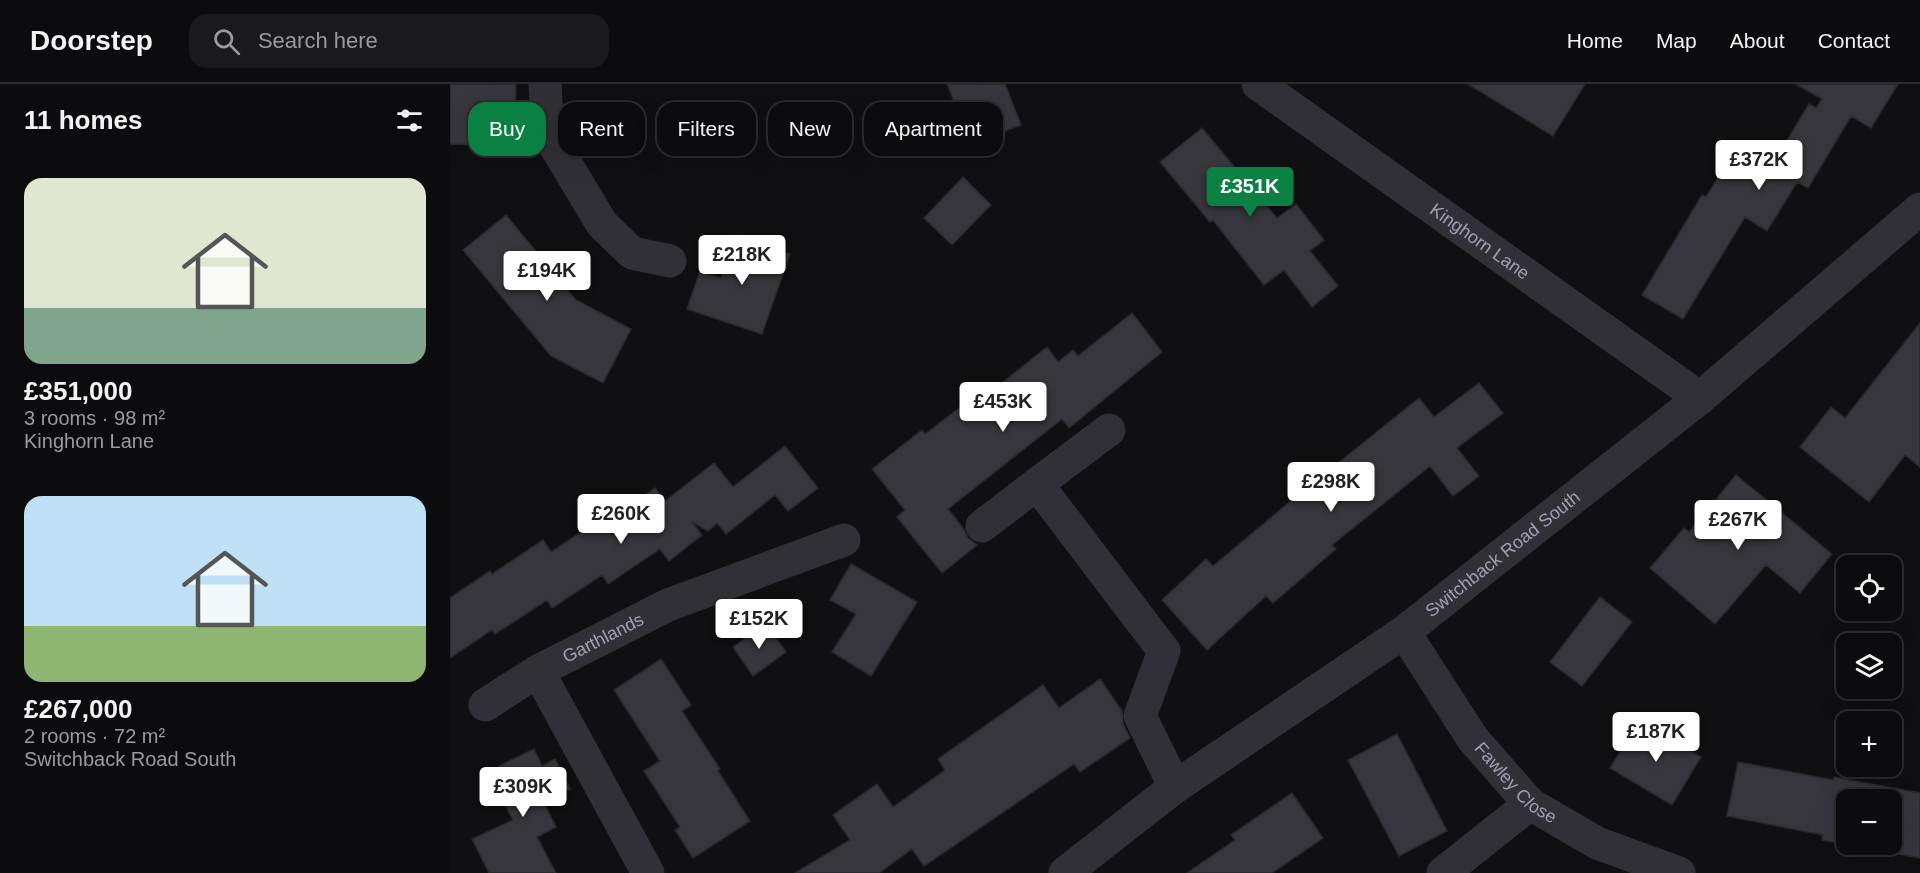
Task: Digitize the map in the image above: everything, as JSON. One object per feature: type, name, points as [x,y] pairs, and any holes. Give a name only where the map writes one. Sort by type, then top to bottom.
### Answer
[{"type":"street","points":[[545,84],[548,134],[602,224],[632,253],[670,261]]},
{"type":"street","name":"Kinghorn Lane","points":[[1258,84],[1700,398]]},
{"type":"street","name":"Switchback Road South","points":[[1065,873],[1175,787],[1404,632],[1700,398],[1920,209]]},
{"type":"street","points":[[982,526],[1109,430]]},
{"type":"street","points":[[1037,484],[1164,651],[1140,716],[1175,787]]},
{"type":"street","name":"Garthlands","points":[[484,705],[538,671],[668,605],[844,540]]},
{"type":"street","name":"Fawley Close","points":[[1404,632],[1473,739],[1530,804],[1597,843],[1679,873]]},
{"type":"street","points":[[538,671],[648,873]]},
{"type":"street","points":[[1443,873],[1530,804]]},
{"type":"building","points":[[450,84],[516,84],[515,102],[468,102],[468,145],[450,144]]},
{"type":"building","points":[[947,84],[1005,84],[1021,125],[1003,132],[1003,102],[954,102]]},
{"type":"building","points":[[1468,84],[1585,84],[1553,136]]},
{"type":"building","points":[[1796,84],[1898,84],[1871,128],[1851,116],[1808,188],[1797,182],[1767,231],[1745,217],[1683,319],[1642,295],[1702,195],[1706,197],[1733,154],[1766,175],[1809,104],[1816,108],[1822,99]]},
{"type":"building","points":[[1202,128],[1277,218],[1296,204],[1324,240],[1310,251],[1338,286],[1312,307],[1284,270],[1264,285],[1213,220],[1210,222],[1160,162]]},
{"type":"building","points":[[963,177],[991,205],[952,245],[924,218]]},
{"type":"building","points":[[506,215],[576,300],[631,329],[603,383],[551,356],[463,250]]},
{"type":"building","points":[[736,235],[790,254],[762,334],[687,309],[700,271],[721,278]]},
{"type":"building","points":[[1132,313],[1162,352],[1069,428],[1062,419],[948,509],[968,538],[977,545],[942,573],[897,517],[905,510],[872,469],[922,430],[925,434],[979,393],[983,398],[1047,347],[1058,362],[1073,350],[1078,356]]},
{"type":"building","points":[[1920,323],[1920,467],[1905,455],[1869,502],[1800,447],[1831,407],[1845,418]]},
{"type":"building","points":[[1479,383],[1503,413],[1457,448],[1479,476],[1453,496],[1430,466],[1332,545],[1336,549],[1273,603],[1266,596],[1207,650],[1162,600],[1206,559],[1213,566],[1419,398],[1434,417]]},
{"type":"building","points":[[785,446],[818,488],[788,511],[775,495],[726,534],[717,523],[708,531],[692,522],[702,535],[669,561],[660,549],[608,584],[602,575],[552,608],[547,600],[495,634],[492,630],[450,658],[450,598],[490,571],[492,574],[543,540],[551,552],[604,517],[608,523],[655,488],[665,501],[714,463],[733,487]]},
{"type":"building","points":[[1736,475],[1832,554],[1800,593],[1766,565],[1715,624],[1650,568],[1684,528],[1689,532]]},
{"type":"building","points":[[851,564],[917,602],[871,676],[832,652],[856,614],[830,600]]},
{"type":"building","points":[[1600,597],[1632,622],[1582,686],[1550,662]]},
{"type":"building","points":[[766,624],[786,652],[753,676],[733,647]]},
{"type":"building","points":[[661,659],[691,705],[682,711],[720,769],[718,771],[750,821],[693,858],[675,830],[680,827],[644,771],[660,761],[614,690]]},
{"type":"building","points":[[1100,679],[1122,711],[1123,724],[1130,738],[1080,772],[1074,764],[924,866],[912,849],[879,873],[795,873],[850,840],[833,815],[877,784],[893,807],[945,770],[938,759],[1043,685],[1059,708]]},
{"type":"building","points":[[1640,720],[1701,757],[1672,805],[1610,768]]},
{"type":"building","points":[[1397,734],[1447,831],[1399,856],[1348,760]]},
{"type":"building","points":[[534,749],[542,766],[555,759],[570,789],[557,795],[559,798],[545,805],[556,827],[537,837],[556,873],[489,873],[472,839],[513,820],[498,792],[510,786],[499,766]]},
{"type":"building","points":[[1738,762],[1833,780],[1834,777],[1898,789],[1836,789],[1836,843],[1822,840],[1823,835],[1727,816]]},
{"type":"building","points":[[1902,790],[1920,793],[1920,858],[1902,855]]},
{"type":"building","points":[[1292,793],[1323,838],[1272,873],[1187,873],[1235,840],[1231,835]]}]
